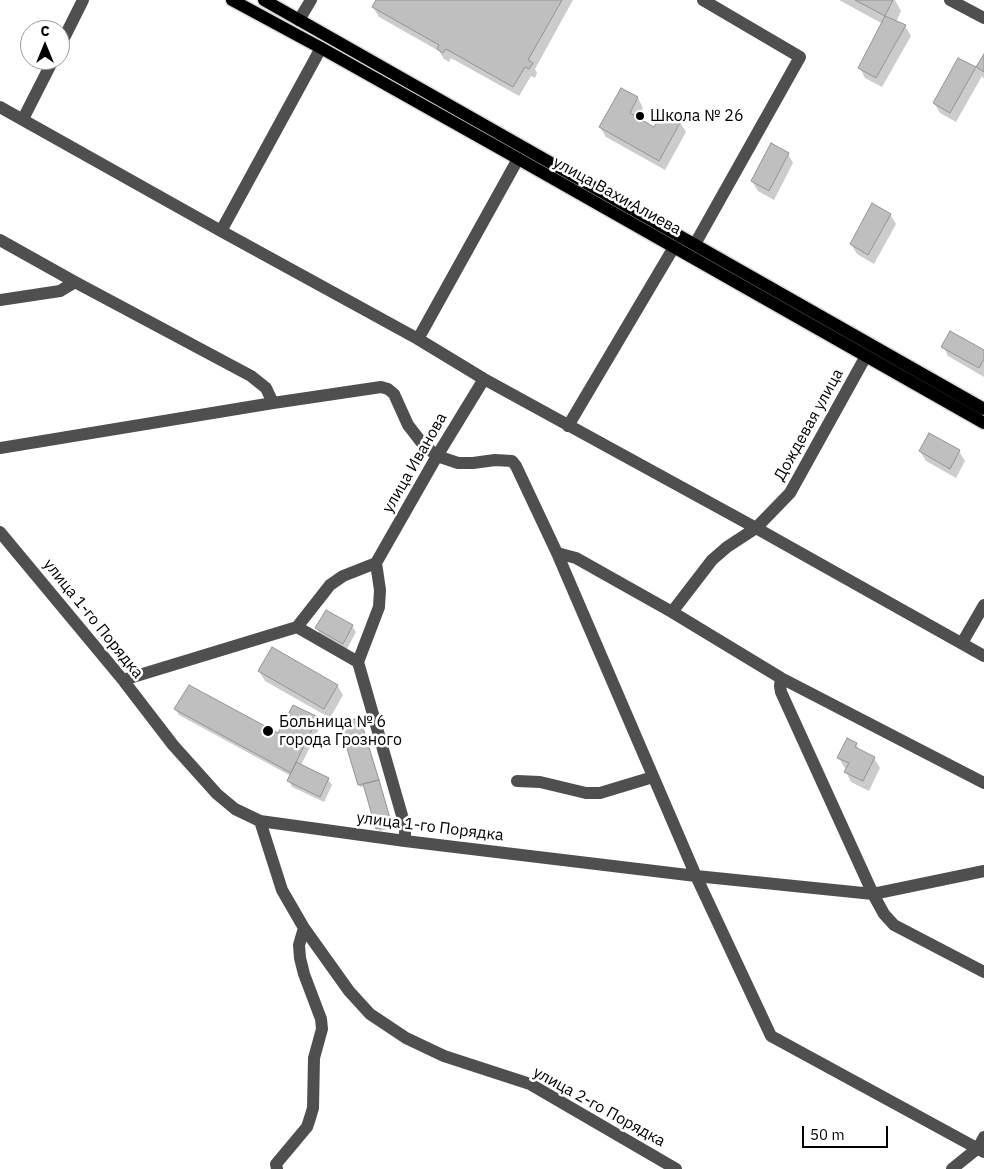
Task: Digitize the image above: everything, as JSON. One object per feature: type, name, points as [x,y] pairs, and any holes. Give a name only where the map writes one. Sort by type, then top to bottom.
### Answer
[{"type":"main road","name":"улица Вахи Алиева","points":[[232,0],[321,48],[984,423]]},
{"type":"main road","name":"улица Вахи Алиева","points":[[264,0],[984,409]]},
{"type":"street","points":[[70,26],[83,0]]},
{"type":"street","points":[[299,20],[311,0]]},
{"type":"street","points":[[695,244],[800,57],[702,0]]},
{"type":"street","points":[[955,1],[984,18]]},
{"type":"street","points":[[221,231],[321,48]]},
{"type":"street","points":[[23,119],[48,70]]},
{"type":"street","points":[[0,107],[221,231],[418,338],[484,380],[756,528],[984,656]]},
{"type":"street","points":[[418,338],[518,159]]},
{"type":"street","points":[[0,240],[250,376],[266,388],[273,404]]},
{"type":"street","points":[[568,426],[674,247]]},
{"type":"street","points":[[0,300],[60,291],[75,282]]},
{"type":"street","name":"Дождевая улица","points":[[672,612],[712,560],[727,547],[756,528],[790,493],[866,356]]},
{"type":"street","name":"улица Иванова","points":[[376,563],[437,456],[484,380]]},
{"type":"street","points":[[0,448],[381,387],[388,389],[394,394],[408,425],[422,444],[437,456],[458,463],[495,460],[512,461],[557,553],[696,876],[771,1036],[982,1145],[952,1169]]},
{"type":"street","name":"улица 1-го Порядка","points":[[0,532],[123,680],[173,746],[217,794],[235,809],[260,821],[405,841],[696,876],[873,894],[984,870]]},
{"type":"street","points":[[557,553],[576,558],[672,612],[781,678],[984,783]]},
{"type":"street","points":[[123,680],[297,627],[330,585],[343,576],[376,563],[380,590],[379,607],[358,662],[405,826],[405,841]]},
{"type":"street","points":[[962,643],[984,605]]},
{"type":"street","points":[[297,627],[358,662]]},
{"type":"street","points":[[781,678],[781,692],[873,894],[884,914],[894,925],[984,972]]},
{"type":"street","points":[[517,781],[540,782],[586,793],[600,793],[653,777]]},
{"type":"street","name":"улица 2-го Порядка","points":[[260,821],[282,890],[304,928],[349,991],[370,1014],[406,1038],[444,1056],[530,1084],[676,1169]]},
{"type":"street","points":[[276,1169],[276,1164],[307,1127],[313,1108],[314,1058],[322,1029],[321,1019],[300,958],[299,945],[304,928]]},
{"type":"building","points":[[376,0],[562,0],[528,60],[533,63],[529,69],[525,67],[513,87],[446,49],[443,53],[437,49],[439,45],[372,7]]},
{"type":"building","points":[[855,0],[893,0],[885,16]]},
{"type":"building","points":[[885,16],[906,25],[876,78],[858,68]]},
{"type":"building","points":[[984,54],[984,72],[976,67]]},
{"type":"building","points":[[958,58],[976,67],[950,113],[933,103]]},
{"type":"building","points":[[621,88],[638,97],[630,113],[654,127],[663,111],[681,121],[659,161],[599,127]]},
{"type":"building","points":[[771,143],[789,153],[769,191],[751,181]]},
{"type":"building","points":[[872,203],[891,214],[868,255],[850,244]]},
{"type":"building","points":[[950,331],[984,350],[984,359],[979,368],[941,347]]},
{"type":"building","points":[[929,433],[960,450],[950,469],[919,451]]},
{"type":"building","points":[[326,610],[353,625],[343,644],[315,628]]},
{"type":"building","points":[[272,647],[338,685],[324,709],[258,671]]},
{"type":"building","points":[[189,685],[278,733],[293,705],[318,717],[291,773],[174,709]]},
{"type":"building","points":[[360,718],[379,780],[358,785],[339,722]]},
{"type":"building","points":[[847,738],[857,743],[855,747],[875,757],[863,781],[844,772],[849,763],[837,758]]},
{"type":"building","points":[[296,762],[329,778],[320,797],[287,781]]},
{"type":"building","points":[[379,780],[392,825],[376,829],[363,784]]},
{"type":"place","name":"Школа № 26","points":[[640,116]]},
{"type":"place","name":"Больница № 6 города Грозного","points":[[268,731]]}]
